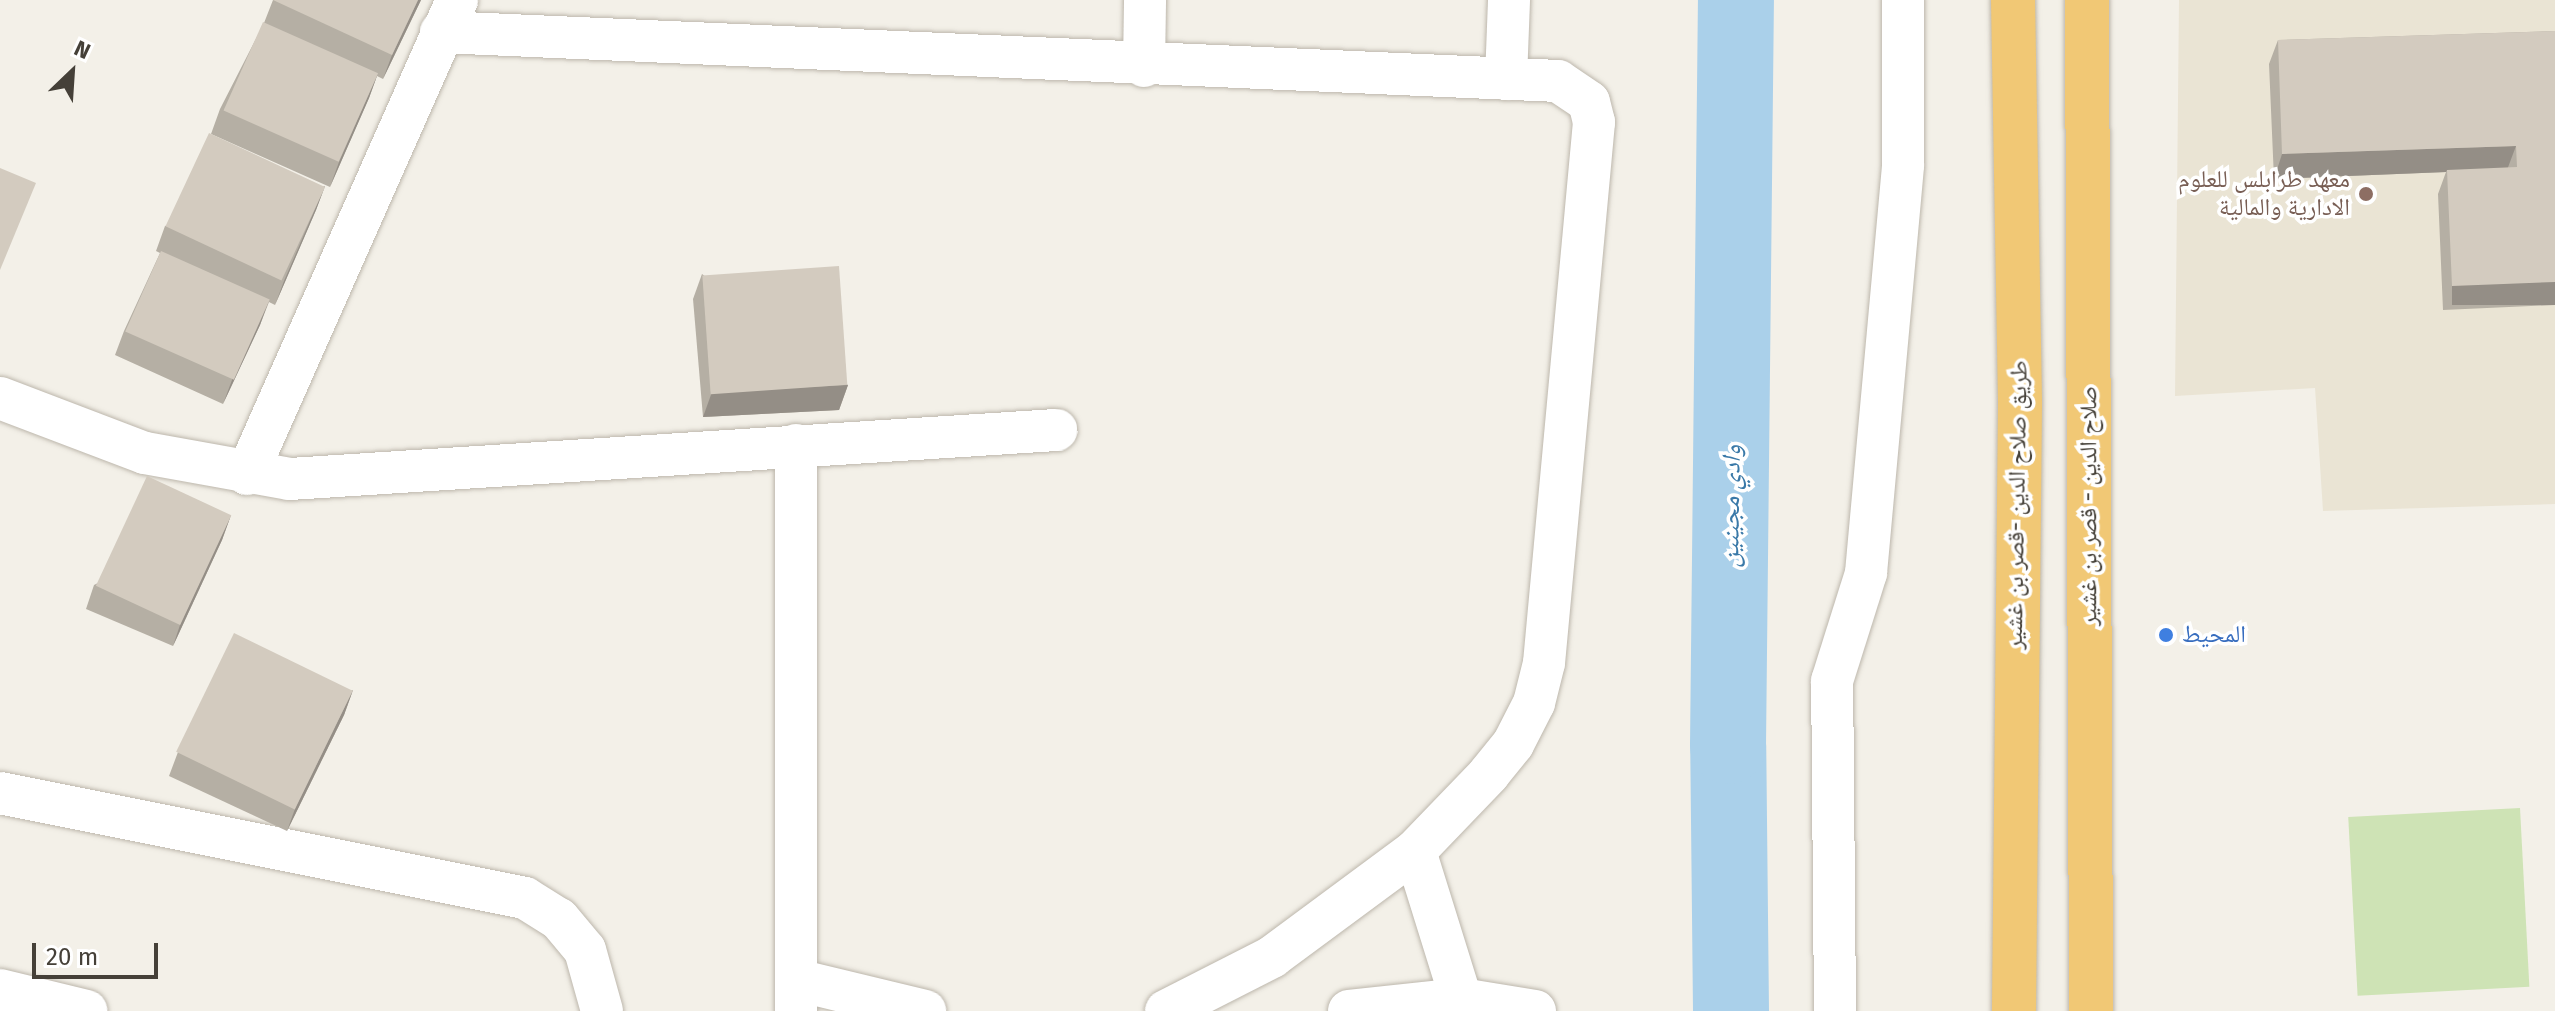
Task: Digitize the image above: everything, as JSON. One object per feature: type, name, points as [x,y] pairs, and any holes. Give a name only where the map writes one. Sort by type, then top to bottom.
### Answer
[{"type":"highway","name":"طريق صلاح الدين -قصر بن غشير","points":[[2013,0],[2020,404],[2014,1011]]},
{"type":"highway","name":"صلاح الدين - قصر بن غشير","points":[[2087,0],[2091,1011]]},
{"type":"street","points":[[1144,66],[1145,0]]},
{"type":"street","points":[[1506,79],[1509,0]]},
{"type":"street","points":[[1835,1011],[1832,681],[1863,594],[1868,558],[1903,165],[1903,0]]},
{"type":"street","points":[[247,474],[449,16],[1144,66],[1506,79],[1570,85],[1589,102],[1594,122],[1544,663],[1534,703],[1513,744],[1415,851],[1272,957],[1166,1011]]},
{"type":"street","points":[[0,398],[145,453],[247,474],[333,478],[1056,430]]},
{"type":"street","points":[[796,445],[796,996],[925,1011]]},
{"type":"street","points":[[0,793],[525,898],[559,919],[585,950],[602,1011]]},
{"type":"street","points":[[1415,851],[1461,999]]},
{"type":"street","points":[[4,988],[87,1011]]},
{"type":"street","points":[[1349,1011],[1461,999],[1535,1011]]},
{"type":"shaded area","name":"معهد طرابلس للعلوم الادارية والمالية","points":[[2179,0],[2555,0],[2555,504],[2323,511],[2315,388],[2175,396]]},
{"type":"green space","points":[[2520,808],[2529,987],[2358,996],[2348,817]]},
{"type":"building","points":[[273,0],[418,0],[392,55]]},
{"type":"building","points":[[263,22],[378,73],[339,162],[224,111]]},
{"type":"building","points":[[2555,31],[2555,282],[2452,286],[2447,170],[2517,167],[2516,146],[2282,154],[2278,40]]},
{"type":"building","points":[[209,133],[325,187],[281,280],[165,226]]},
{"type":"building","points":[[0,168],[36,183],[0,270]]},
{"type":"building","points":[[161,251],[270,299],[234,380],[125,331]]},
{"type":"building","points":[[839,266],[847,385],[711,394],[702,276]]},
{"type":"building","points":[[147,476],[231,515],[180,625],[96,586]]},
{"type":"building","points":[[234,633],[353,691],[295,810],[176,752]]},
{"type":"waterway","name":"وادي مجينين","points":[[1731,1011],[1728,746],[1736,0]]},
{"type":"place","name":"معهد طرابلس للعلوم الادارية والمالية","points":[[2366,194]]},
{"type":"place","name":"المحيط","points":[[2166,635]]}]
